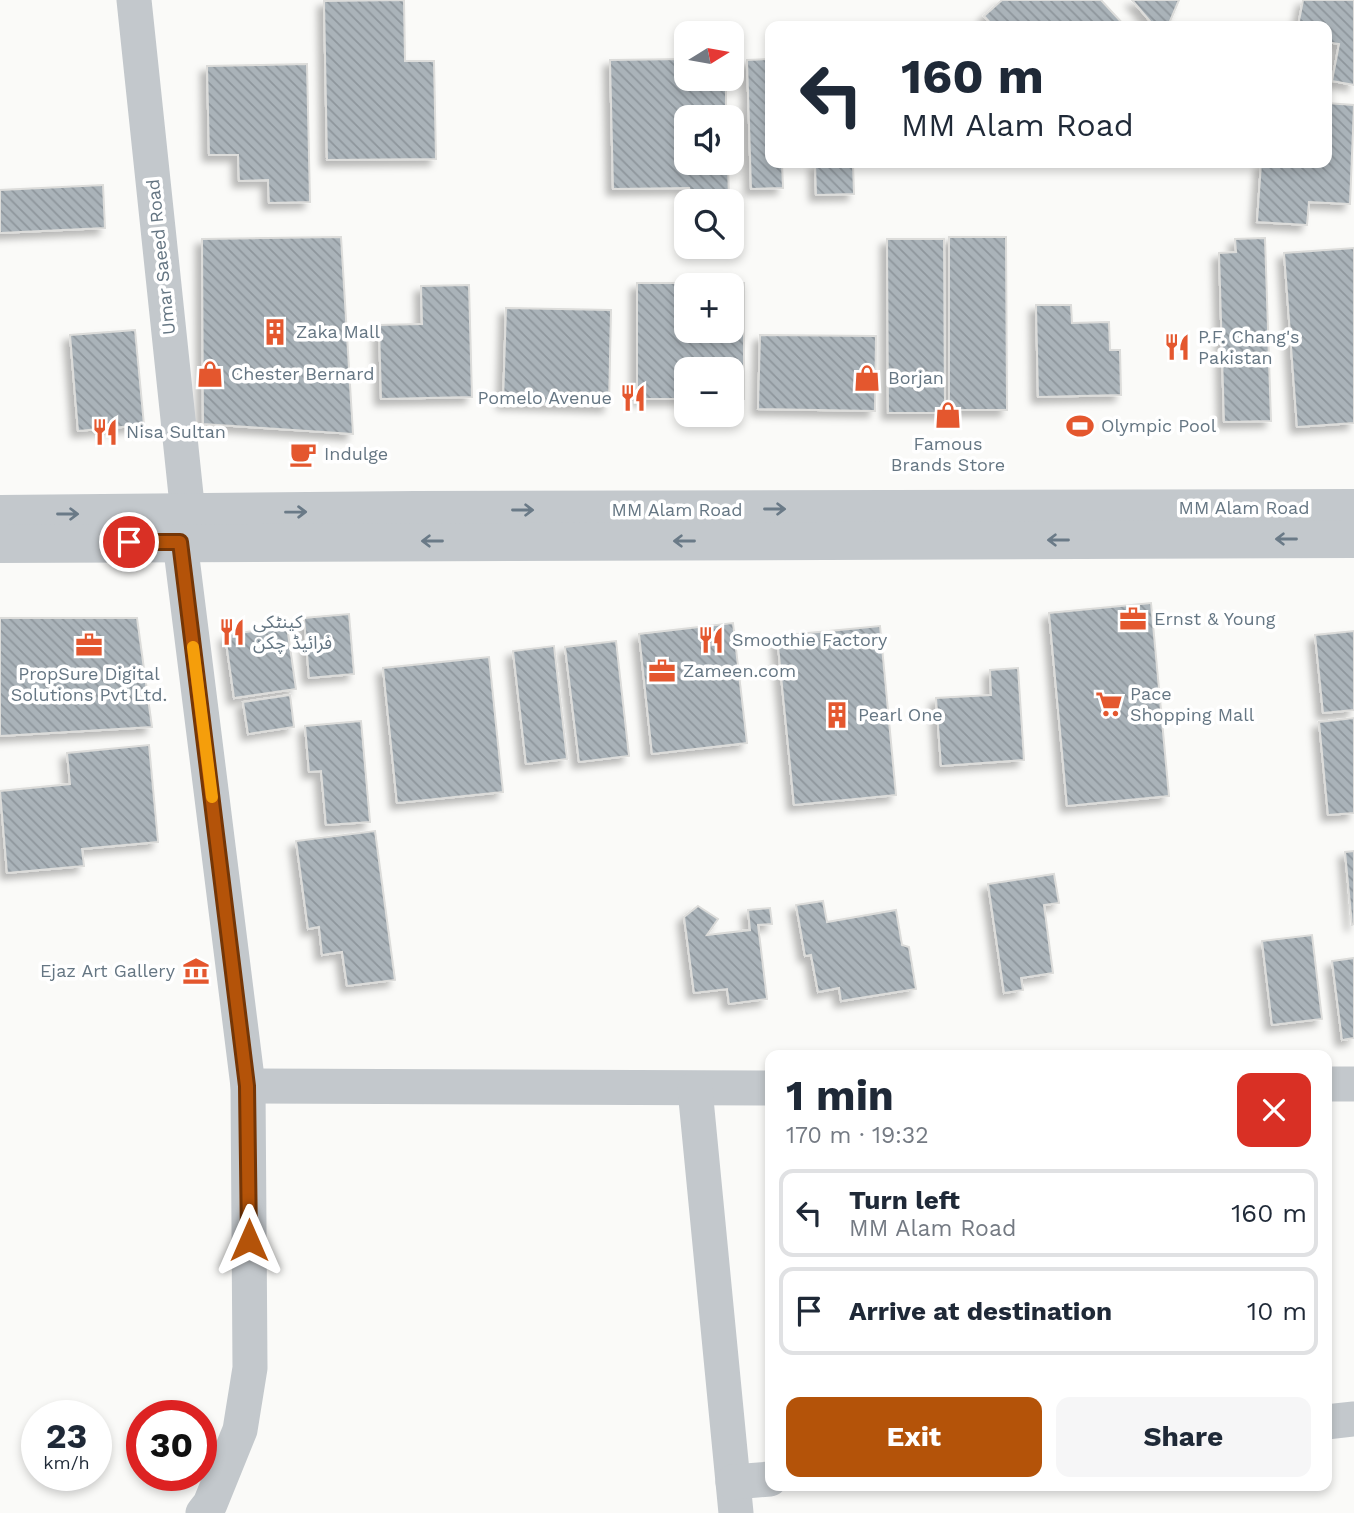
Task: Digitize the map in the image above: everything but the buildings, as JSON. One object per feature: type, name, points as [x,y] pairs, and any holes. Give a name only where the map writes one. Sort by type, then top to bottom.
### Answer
[{"type":"street","name":"Umar Saeed Road","points":[[134,0],[184,528],[247,1086],[250,1368],[240,1430],[210,1504],[203,1513]]},
{"type":"street","name":"MM Alam Road","points":[[0,544],[429,510],[1354,508]]},
{"type":"street","name":"MM Alam Road","points":[[0,514],[184,528],[1354,539]]},
{"type":"street","points":[[1332,1084],[1354,1084]]},
{"type":"street","points":[[247,1086],[765,1088]]},
{"type":"street","points":[[695,1088],[734,1498],[765,1482]]},
{"type":"street","points":[[1332,1421],[1354,1419]]},
{"type":"slow traffic","points":[[193,647],[212,797]]},
{"type":"place","name":"Zaka Mall","points":[[275,332]]},
{"type":"place","name":"P.F. Chang's Pakistan","points":[[1177,347]]},
{"type":"place","name":"Chester Bernard","points":[[210,374]]},
{"type":"place","name":"Borjan","points":[[867,378]]},
{"type":"place","name":"Pomelo Avenue","points":[[633,398]]},
{"type":"place","name":"Famous Brands Store","points":[[948,415]]},
{"type":"place","name":"Olympic Pool","points":[[1080,426]]},
{"type":"place","name":"Nisa Sultan","points":[[105,432]]},
{"type":"place","name":"Indulge","points":[[303,454]]},
{"type":"place","name":"Ernst & Young","points":[[1133,619]]},
{"type":"place","name":"کینٹکی فرائیڈ چکن","points":[[232,632]]},
{"type":"place","name":"Smoothie Factory","points":[[711,640]]},
{"type":"place","name":"PropSure Digital Solutions Pvt Ltd.","points":[[89,645]]},
{"type":"place","name":"Zameen.com","points":[[662,671]]},
{"type":"place","name":"Pace Shopping Mall","points":[[1109,704]]},
{"type":"place","name":"Pearl One","points":[[837,715]]},
{"type":"place","name":"Ejaz Art Gallery","points":[[196,971]]},
{"type":"route","points":[[129,542],[180,542],[247,1086],[249,1240]]}]
